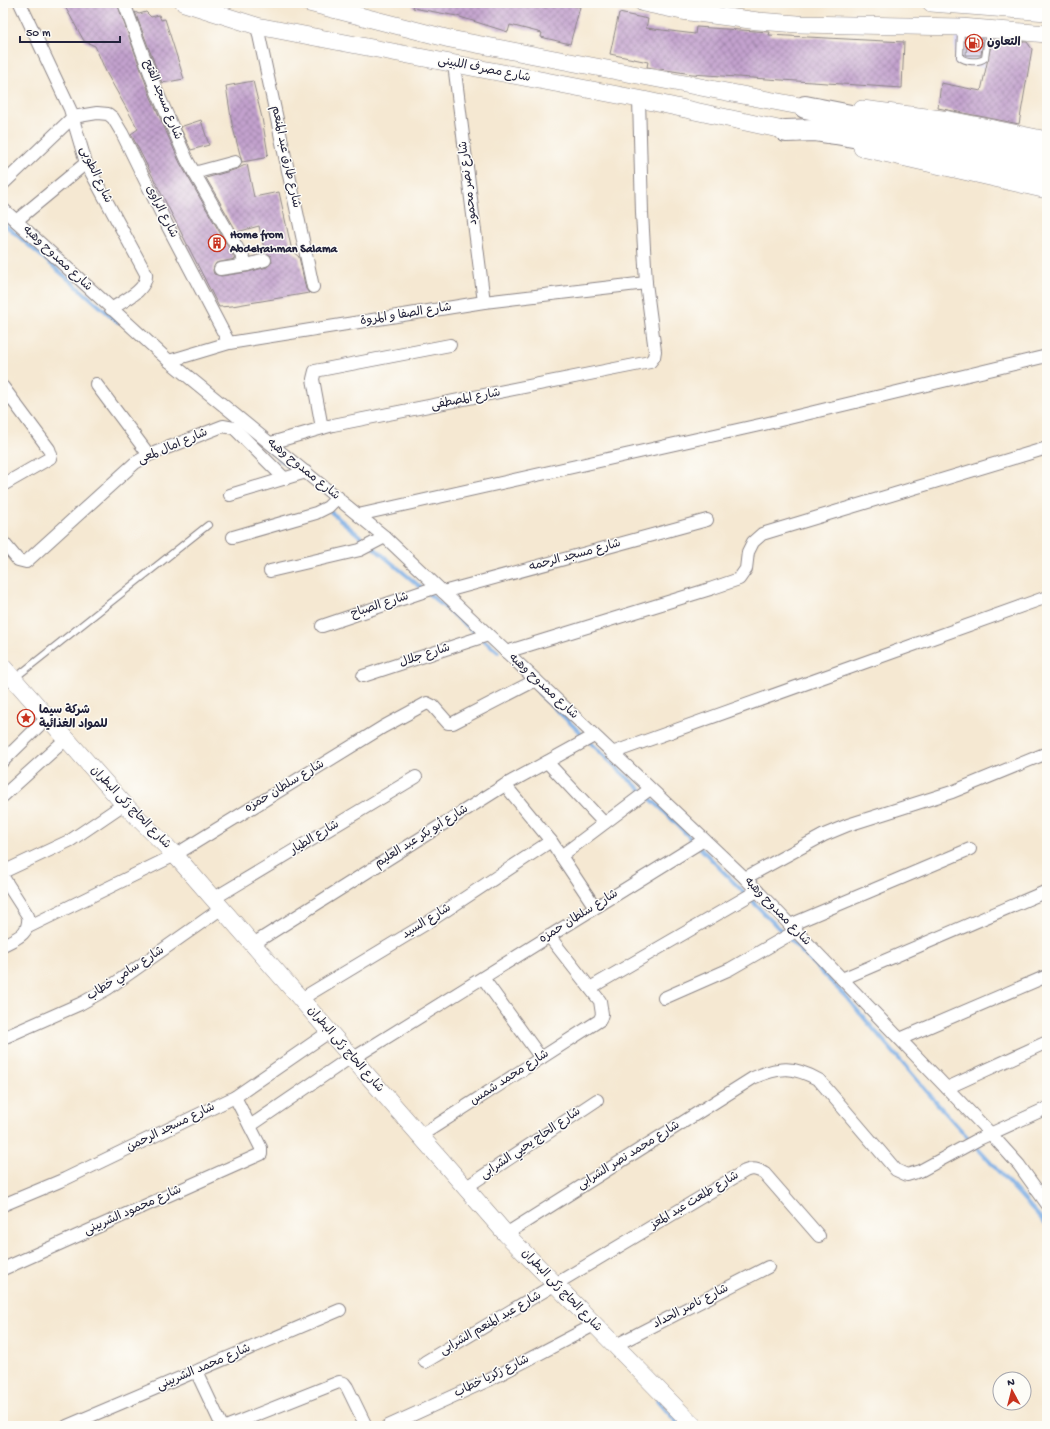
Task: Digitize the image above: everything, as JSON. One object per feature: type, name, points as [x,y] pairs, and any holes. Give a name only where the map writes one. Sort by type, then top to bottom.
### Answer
[{"type":"highway","points":[[805,107],[1047,155]]},
{"type":"highway","points":[[786,131],[815,130],[836,133],[1047,171]]},
{"type":"main road","name":"شارع مصرف اللبينى","points":[[184,3],[257,26],[639,99],[1047,190]]},
{"type":"main road","name":"شارع مصرف اللبينى","points":[[309,3],[450,40],[805,107],[847,108],[918,116],[982,126],[1047,140]]},
{"type":"main road","points":[[643,3],[682,11],[758,21],[988,37],[1047,34]]},
{"type":"main road","points":[[932,3],[993,6],[1047,12]]},
{"type":"main road","points":[[960,35],[962,5]]},
{"type":"main road","points":[[988,37],[993,6]]},
{"type":"main road","name":"شارع الحاج زكى البطران","points":[[8,673],[124,804],[175,855],[506,1234],[694,1426]]},
{"type":"street","name":"شارع الطوبى","points":[[20,3],[73,117],[86,163],[146,274],[144,286],[111,309]]},
{"type":"street","name":"شارع مسجد الفتح","points":[[124,3],[157,92],[194,173],[247,265]]},
{"type":"street","name":"شارع طارق عبد المنعم","points":[[257,26],[313,287]]},
{"type":"street","name":"شارع نصر محمود","points":[[454,64],[484,302]]},
{"type":"street","points":[[639,99],[641,198],[646,283]]},
{"type":"street","name":"شارع الراوى","points":[[73,117],[104,112],[113,118],[229,343]]},
{"type":"street","points":[[3,184],[73,117]]},
{"type":"street","points":[[194,173],[235,162]]},
{"type":"street","points":[[16,220],[86,163]]},
{"type":"street","name":"شارع ممدوح وهبه","points":[[3,209],[169,361],[338,497],[358,515],[380,540],[536,680],[590,739],[612,753],[646,792],[698,843],[745,878],[751,895],[792,930],[842,979],[947,1088],[1019,1165],[1047,1204]]},
{"type":"street","points":[[220,269],[247,265],[265,260]]},
{"type":"street","name":"شارع الصفا و المروة","points":[[169,361],[229,343],[484,302],[646,283]]},
{"type":"street","name":"شارع المصطفى","points":[[271,443],[322,428],[650,362],[654,357],[655,351],[646,283]]},
{"type":"street","points":[[322,428],[313,379],[316,371],[450,346]]},
{"type":"street","points":[[358,515],[764,424],[1047,356]]},
{"type":"street","points":[[96,384],[149,455]]},
{"type":"street","points":[[3,387],[51,452],[50,458],[3,485]]},
{"type":"street","name":"شارع امال لمعى","points":[[3,542],[22,562],[26,562],[135,463],[149,455],[220,427],[230,426],[285,478]]},
{"type":"street","points":[[506,652],[739,579],[746,569],[748,552],[753,542],[762,534],[1047,448]]},
{"type":"street","points":[[230,495],[306,472]]},
{"type":"street","points":[[233,537],[316,513],[328,507],[338,497]]},
{"type":"street","name":"شارع مسجد الرحمه","points":[[437,590],[707,520]]},
{"type":"street","points":[[270,571],[360,550],[380,540]]},
{"type":"street","name":"شارع الصباح","points":[[322,626],[414,595],[437,590]]},
{"type":"street","points":[[612,753],[1047,597]]},
{"type":"street","name":"شارع جلال","points":[[363,676],[486,636]]},
{"type":"street","name":"شارع سلطان حمزه","points":[[3,945],[24,932],[175,855],[383,727],[427,703],[434,706],[445,721],[453,723],[536,680]]},
{"type":"street","points":[[3,761],[47,718]]},
{"type":"street","points":[[3,796],[66,739]]},
{"type":"street","name":"شارع أبو بكر عبد العليم","points":[[253,944],[505,785],[590,739]]},
{"type":"street","points":[[745,878],[824,835],[848,825],[952,792],[1047,753]]},
{"type":"street","points":[[547,762],[604,823]]},
{"type":"street","name":"شارع الطيار","points":[[217,904],[416,776]]},
{"type":"street","points":[[505,785],[551,841],[595,907]]},
{"type":"street","points":[[561,856],[646,792]]},
{"type":"street","points":[[3,872],[71,840],[124,804]]},
{"type":"street","name":"شارع السيد","points":[[301,999],[427,923],[551,841]]},
{"type":"street","name":"شارع سلطان حمزه","points":[[250,1126],[352,1058],[698,843]]},
{"type":"street","points":[[664,998],[730,969],[780,941],[792,930],[970,849]]},
{"type":"street","points":[[3,877],[28,916],[24,932]]},
{"type":"street","points":[[842,979],[1047,891]]},
{"type":"street","points":[[549,936],[590,988],[751,895]]},
{"type":"street","name":"شارع سامي خطاب","points":[[3,1038],[80,1004],[107,989],[217,904]]},
{"type":"street","points":[[900,1039],[1047,976]]},
{"type":"street","points":[[483,978],[541,1058]]},
{"type":"street","name":"شارع محمد شمس","points":[[420,1136],[600,1020],[602,1007],[600,1001],[590,988]]},
{"type":"street","name":"شارع مسجد الرحمن","points":[[3,1205],[65,1179],[235,1097],[329,1032]]},
{"type":"street","points":[[947,1088],[1047,1042]]},
{"type":"street","name":"شارع محمد نصر الشرابى","points":[[506,1234],[753,1078],[769,1071],[786,1068],[804,1071],[819,1080],[896,1170],[907,1175],[920,1171],[991,1134]]},
{"type":"street","points":[[235,1097],[250,1126]]},
{"type":"street","name":"شارع الحاج يحيي الشرابى","points":[[465,1188],[597,1100]]},
{"type":"street","points":[[991,1134],[1047,1108]]},
{"type":"street","name":"شارع محمود الشربينى","points":[[3,1268],[251,1159],[262,1152],[250,1126]]},
{"type":"street","name":"شارع طلعت عبد المعز","points":[[556,1285],[745,1171],[752,1169],[759,1170],[765,1174],[819,1236]]},
{"type":"street","name":"شارع ناصر الحداد","points":[[614,1346],[768,1267]]},
{"type":"street","name":"شارع عبد المنعم الشرابى","points":[[425,1362],[556,1285]]},
{"type":"street","name":"شارع محمد الشربينى","points":[[67,1426],[340,1310]]},
{"type":"street","name":"شارع زكريا خطاب","points":[[388,1426],[488,1380],[594,1325]]},
{"type":"street","points":[[196,1371],[222,1426]]},
{"type":"street","points":[[228,1426],[339,1382],[344,1383],[347,1387],[366,1426]]},
{"type":"lane","points":[[960,35],[959,52],[961,58],[978,61],[985,58],[988,37]]},
{"type":"lane","points":[[960,35],[967,43]]},
{"type":"lane","points":[[980,44],[988,37]]},
{"type":"lane","points":[[8,673],[208,525]]},
{"type":"shaded area","points":[[955,32],[992,34],[984,68],[954,64]]},
{"type":"building","points":[[63,3],[117,3],[150,95],[180,163],[235,259],[216,263],[213,270],[214,274],[221,276],[248,272],[267,267],[272,262],[270,255],[265,253],[259,226],[237,232],[206,178],[237,169],[247,164],[254,197],[279,192],[292,251],[299,257],[306,289],[309,293],[219,307],[131,134],[138,129],[107,74],[95,46],[84,41]]},
{"type":"building","points":[[414,3],[560,3],[580,7],[570,44],[541,37],[542,33],[510,25],[508,32],[457,16],[413,8]]},
{"type":"building","points":[[135,12],[139,14],[146,12],[151,17],[159,15],[161,20],[165,19],[184,79],[162,83]]},
{"type":"building","points":[[619,13],[648,19],[646,28],[695,34],[696,27],[770,32],[769,35],[904,42],[902,88],[692,74],[647,67],[648,62],[610,54]]},
{"type":"building","points":[[967,38],[983,39],[981,55],[966,55]]},
{"type":"building","points":[[992,40],[1027,42],[1032,49],[1019,124],[938,108],[941,83],[981,91]]},
{"type":"building","points":[[253,81],[262,118],[268,154],[264,158],[242,162],[232,124],[226,86]]},
{"type":"building","points":[[201,120],[209,145],[191,150],[180,127]]},
{"type":"waterway","points":[[3,223],[118,322]]},
{"type":"waterway","points":[[261,443],[294,471]]},
{"type":"waterway","points":[[331,512],[498,652]]},
{"type":"waterway","points":[[539,693],[663,810],[846,997],[942,1109],[1047,1225]]},
{"type":"waterway","points":[[657,1400],[680,1426]]},
{"type":"place","name":"التعاون","points":[[974,43]]},
{"type":"place","name":"Home from Abdelrahman Salama","points":[[217,243]]},
{"type":"place","name":"شركة سيما للمواد الغذائية","points":[[26,718]]}]
